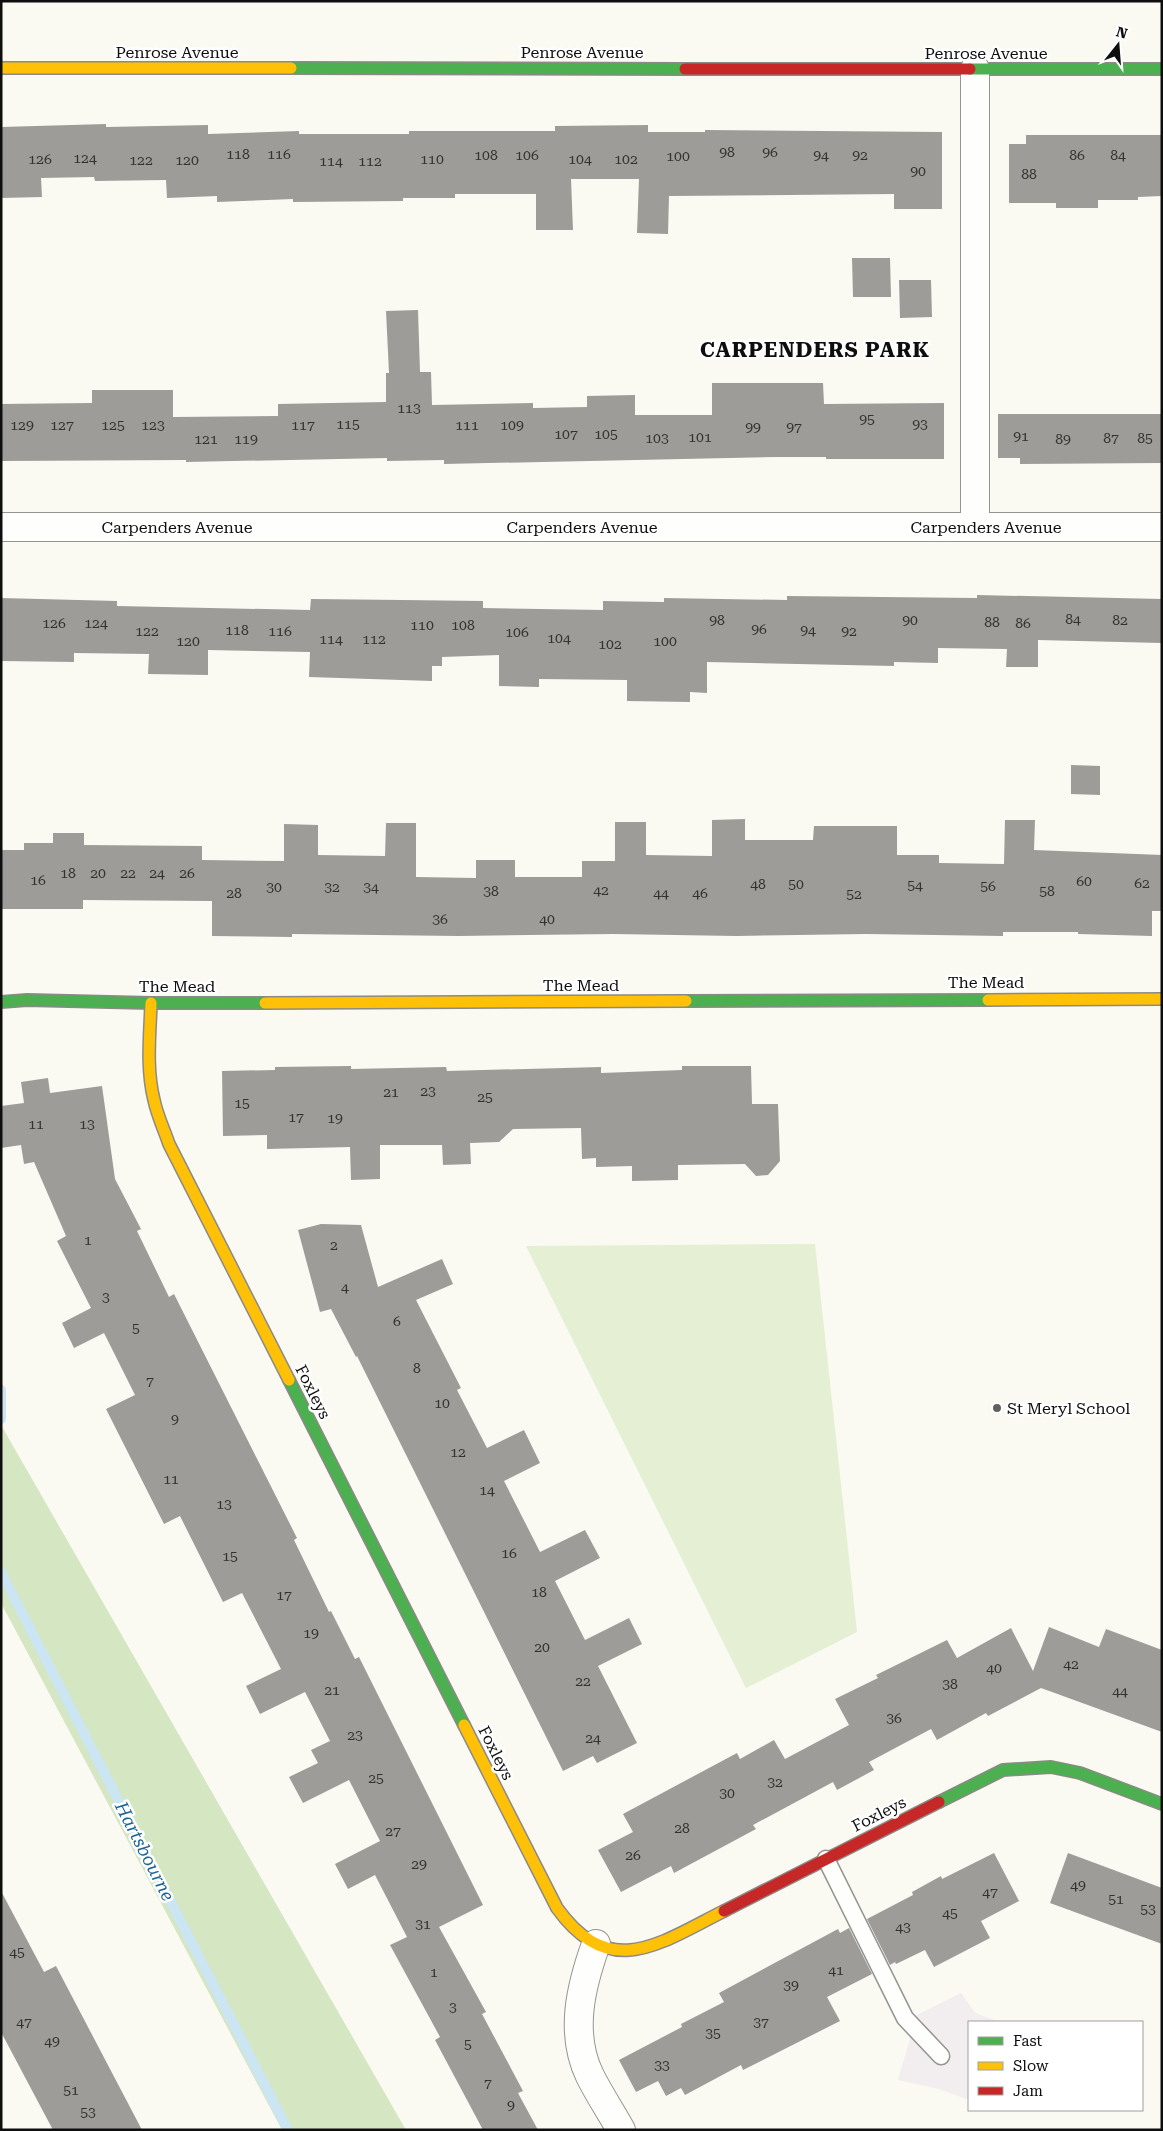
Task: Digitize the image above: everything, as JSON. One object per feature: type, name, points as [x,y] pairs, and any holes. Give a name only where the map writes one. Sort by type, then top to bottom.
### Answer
[{"type":"street","name":"Penrose Avenue","points":[[1,68],[1162,69]]},
{"type":"street","points":[[975,527],[976,69]]},
{"type":"street","name":"Carpenders Avenue","points":[[1,526],[1162,527]]},
{"type":"street","name":"The Mead","points":[[1,1002],[26,1000],[151,1003],[1162,999]]},
{"type":"street","name":"Foxleys","points":[[151,1003],[149,1063],[152,1091],[156,1111],[169,1144],[557,1908],[566,1923],[577,1934],[596,1944],[625,1951],[658,1944],[1003,1770],[1051,1767],[1080,1773],[1162,1804]]},
{"type":"street","points":[[596,1944],[581,1992],[579,2039],[589,2075],[621,2130]]},
{"type":"lane","points":[[826,1859],[905,2018],[941,2056]]},
{"type":"shaded area","points":[[961,1993],[975,2013],[997,2021],[968,2021],[968,2100],[939,2089],[898,2080],[917,2015]]},
{"type":"green space","points":[[815,1244],[857,1632],[746,1688],[526,1246]]},
{"type":"green space","points":[[1,1425],[406,2130],[282,2130],[1,1603]]},
{"type":"building","points":[[106,124],[106,127],[208,125],[208,134],[299,131],[299,134],[409,134],[409,131],[555,131],[555,126],[648,125],[648,132],[705,132],[705,130],[942,132],[942,209],[894,209],[894,194],[669,196],[668,234],[637,233],[639,179],[571,179],[573,230],[536,230],[536,194],[455,194],[455,198],[403,198],[403,201],[293,202],[293,199],[217,202],[217,196],[167,198],[166,180],[95,181],[94,177],[41,178],[42,197],[1,198],[1,127]]},
{"type":"building","points":[[1026,135],[1162,135],[1162,196],[1138,197],[1138,200],[1098,200],[1098,208],[1056,208],[1056,203],[1009,203],[1009,144],[1026,144]]},
{"type":"building","points":[[852,258],[890,258],[891,297],[853,297]]},
{"type":"building","points":[[899,280],[931,280],[932,317],[900,318]]},
{"type":"building","points":[[418,310],[420,372],[431,372],[432,405],[533,403],[533,408],[587,407],[587,396],[635,395],[635,415],[712,415],[712,383],[823,383],[824,404],[944,403],[944,459],[775,457],[444,464],[444,460],[387,461],[387,458],[186,462],[186,460],[1,461],[1,404],[92,403],[92,390],[173,390],[173,417],[278,416],[278,404],[386,402],[386,373],[389,373],[386,311]]},
{"type":"building","points":[[998,414],[1162,414],[1162,463],[1020,464],[1020,458],[998,458]]},
{"type":"building","points":[[977,595],[1162,599],[1162,643],[1038,640],[1038,667],[1006,667],[1007,649],[938,648],[938,663],[894,662],[894,666],[707,662],[707,693],[690,692],[690,702],[627,701],[627,680],[539,679],[539,687],[499,686],[499,655],[442,657],[442,666],[432,666],[432,681],[309,677],[310,652],[208,650],[208,675],[148,674],[149,654],[74,653],[74,662],[1,661],[1,598],[117,601],[117,606],[310,610],[311,599],[483,601],[483,608],[603,610],[603,601],[664,602],[664,598],[787,600],[787,596],[977,598]]},
{"type":"building","points":[[1071,765],[1100,766],[1100,795],[1071,794]]},
{"type":"building","points":[[745,819],[745,840],[813,840],[814,826],[897,826],[897,855],[939,855],[939,863],[1004,864],[1005,820],[1035,820],[1034,850],[1162,855],[1162,911],[1152,911],[1152,936],[1078,934],[1078,932],[1003,932],[1003,936],[866,934],[459,936],[292,934],[292,937],[212,936],[212,901],[83,900],[83,909],[1,909],[1,850],[24,850],[24,843],[53,843],[53,833],[84,833],[84,845],[202,846],[202,860],[284,861],[284,824],[318,825],[318,855],[385,856],[386,823],[416,823],[416,877],[476,878],[476,860],[515,860],[515,877],[582,877],[582,861],[615,861],[615,822],[646,822],[646,855],[712,856],[712,820]]},
{"type":"building","points":[[351,1066],[351,1069],[446,1067],[447,1071],[601,1067],[601,1073],[682,1070],[682,1066],[751,1066],[752,1104],[778,1104],[780,1161],[768,1175],[756,1176],[745,1164],[678,1165],[678,1180],[632,1181],[632,1166],[596,1167],[596,1158],[582,1159],[581,1128],[513,1129],[499,1142],[470,1143],[471,1164],[443,1165],[442,1145],[380,1145],[380,1179],[351,1180],[350,1147],[267,1149],[267,1135],[223,1136],[222,1071],[275,1070],[275,1067]]},
{"type":"building","points":[[48,1078],[50,1093],[102,1086],[115,1179],[141,1229],[137,1231],[169,1297],[174,1294],[297,1538],[294,1540],[329,1612],[331,1611],[355,1659],[359,1657],[483,1905],[439,1927],[486,2012],[482,2014],[523,2091],[518,2093],[538,2130],[483,2130],[435,2040],[440,2037],[390,1945],[407,1937],[375,1875],[348,1889],[335,1864],[380,1841],[349,1780],[303,1803],[289,1777],[318,1763],[311,1750],[330,1741],[305,1692],[260,1714],[246,1686],[281,1669],[242,1593],[223,1602],[180,1516],[164,1524],[106,1409],[135,1395],[104,1333],[74,1348],[62,1323],[91,1308],[57,1241],[66,1236],[34,1162],[24,1164],[21,1145],[1,1148],[1,1106],[24,1103],[21,1082]]},
{"type":"building","points":[[321,1224],[361,1225],[378,1287],[442,1259],[453,1284],[416,1300],[461,1388],[457,1390],[487,1448],[524,1430],[540,1463],[504,1481],[540,1552],[585,1530],[600,1558],[555,1581],[585,1640],[629,1618],[642,1644],[598,1666],[637,1743],[597,1763],[593,1756],[563,1771],[357,1356],[331,1309],[320,1312],[298,1230]]},
{"type":"building","points":[[1049,1627],[1099,1647],[1106,1629],[1162,1650],[1162,1732],[1041,1688],[988,1716],[986,1713],[937,1740],[931,1729],[869,1762],[874,1770],[837,1790],[833,1782],[753,1825],[756,1829],[674,1873],[671,1866],[621,1892],[598,1850],[633,1832],[623,1814],[737,1753],[740,1759],[774,1740],[785,1759],[849,1725],[835,1699],[878,1678],[876,1675],[947,1640],[957,1658],[1011,1628],[1033,1671]]},
{"type":"building","points":[[994,1853],[1019,1901],[981,1921],[990,1938],[934,1967],[925,1950],[890,1965],[867,1919],[913,1895],[912,1892],[941,1876],[942,1879]]},
{"type":"building","points":[[1068,1853],[1162,1888],[1162,1944],[1050,1903]]},
{"type":"building","points":[[1,1891],[44,1972],[56,1966],[142,2130],[53,2130],[1,2032]]},
{"type":"building","points":[[849,1928],[872,1974],[827,1997],[840,2021],[743,2070],[741,2065],[685,2095],[681,2088],[666,2096],[658,2081],[636,2092],[619,2060],[682,2027],[681,2024],[724,2002],[719,1993],[838,1929],[840,1933]]},
{"type":"waterway","name":"Hartsbourne","points":[[1,1390],[1,1419]]},
{"type":"waterway","name":"Hartsbourne","points":[[1,1572],[288,2130]]},
{"type":"traffic: fast","points":[[291,68],[685,69]]},
{"type":"traffic: fast","points":[[970,69],[1162,69]]},
{"type":"traffic: fast","points":[[1,1002],[27,1000],[265,1003]]},
{"type":"traffic: fast","points":[[686,1001],[988,1000]]},
{"type":"traffic: fast","points":[[289,1380],[464,1725]]},
{"type":"traffic: fast","points":[[939,1802],[1003,1770],[1051,1767],[1080,1773],[1162,1804]]},
{"type":"traffic: slow","points":[[1,68],[291,68]]},
{"type":"traffic: slow","points":[[988,1000],[1162,999]]},
{"type":"traffic: slow","points":[[265,1003],[686,1001]]},
{"type":"traffic: slow","points":[[151,1003],[150,1076],[159,1117],[169,1144],[289,1380]]},
{"type":"traffic: slow","points":[[464,1725],[557,1908],[577,1931],[596,1944],[616,1950],[636,1949],[657,1944],[724,1911]]},
{"type":"traffic: jam","points":[[685,69],[970,69]]},
{"type":"traffic: jam","points":[[724,1911],[939,1802]]},
{"type":"place","name":"St Meryl School","points":[[997,1408]]},
{"type":"district","name":"CARPENDERS PARK","points":[[815,350]]}]
